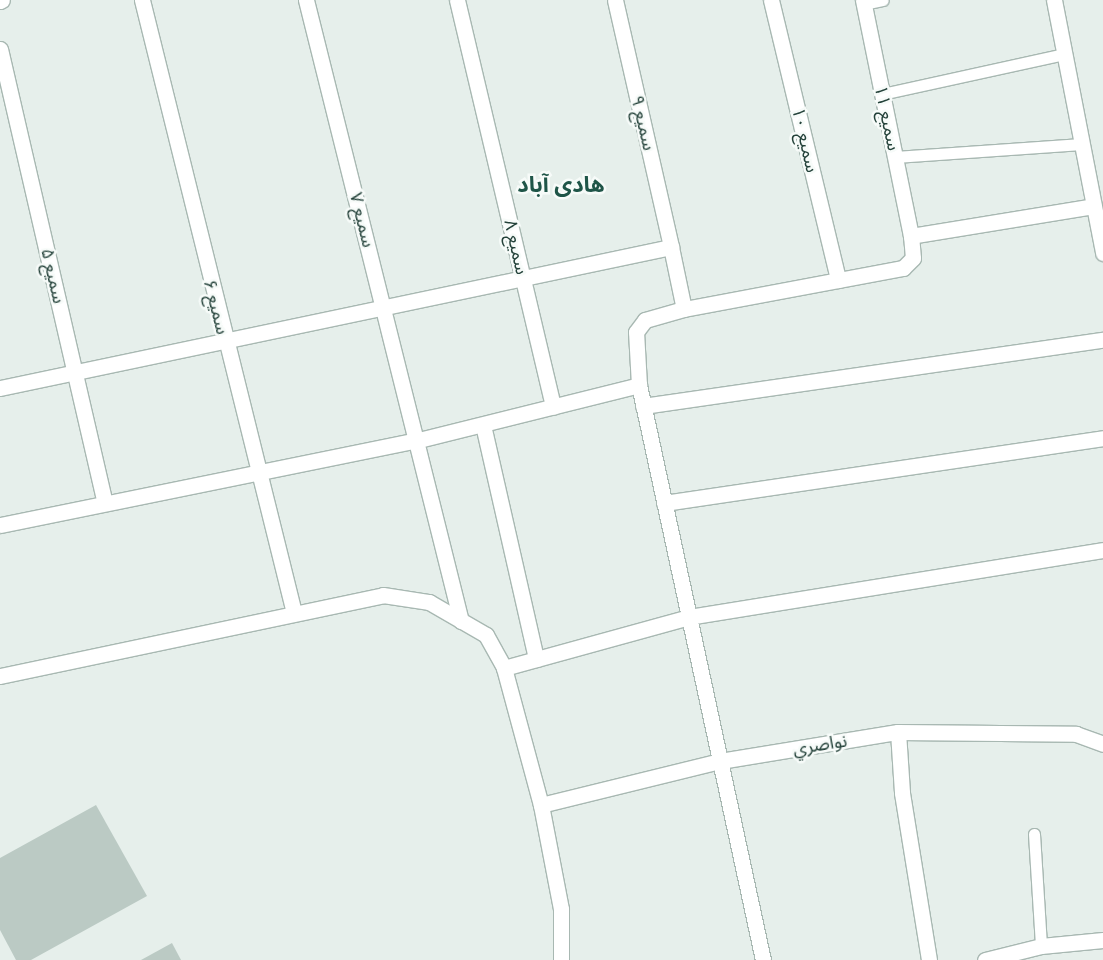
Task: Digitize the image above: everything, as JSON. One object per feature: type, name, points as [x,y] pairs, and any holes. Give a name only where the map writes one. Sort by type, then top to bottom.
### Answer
[{"type":"street","name":"سمیع ۶","points":[[142,0],[225,341],[294,613]]},
{"type":"street","name":"سمیع ۷","points":[[306,0],[419,440],[461,621]]},
{"type":"street","name":"سمیع ۸","points":[[457,0],[554,406]]},
{"type":"street","name":"سمیع ۹","points":[[615,0],[684,310]]},
{"type":"street","name":"سمیع ۱۰","points":[[771,0],[838,280]]},
{"type":"street","points":[[1054,0],[1103,253]]},
{"type":"street","name":"سمیع ۱۱","points":[[838,280],[903,268],[913,258],[911,236],[863,2]]},
{"type":"street","name":"سمیع ۵","points":[[0,49],[105,503]]},
{"type":"street","points":[[911,236],[1094,206]]},
{"type":"street","points":[[0,388],[524,280],[671,247]]},
{"type":"street","points":[[763,960],[643,406],[639,385],[636,332],[645,320],[684,310],[838,280]]},
{"type":"street","points":[[643,406],[1103,340]]},
{"type":"street","points":[[0,525],[419,440],[639,385]]},
{"type":"street","points":[[483,424],[536,659]]},
{"type":"street","points":[[664,503],[1103,438]]},
{"type":"street","points":[[504,668],[689,617],[1103,550]]},
{"type":"street","points":[[0,676],[383,595],[429,602],[486,635],[504,668],[540,805],[561,908],[561,960]]},
{"type":"street","points":[[898,732],[902,794],[930,960]]},
{"type":"street","name":"نواصري","points":[[540,805],[720,761],[898,732],[1076,734],[1103,744]]},
{"type":"street","points":[[986,960],[1041,946],[1103,940]]},
{"type":"lane","points":[[863,2],[883,0]]},
{"type":"lane","points":[[882,94],[1064,54]]},
{"type":"lane","points":[[895,157],[1082,144]]},
{"type":"lane","points":[[1034,834],[1041,946]]},
{"type":"building","points":[[96,805],[147,896],[31,960],[16,960],[0,930],[0,858]]},
{"type":"building","points":[[172,943],[181,960],[141,960]]},
{"type":"district","name":"هادی آباد","points":[[561,185]]}]
